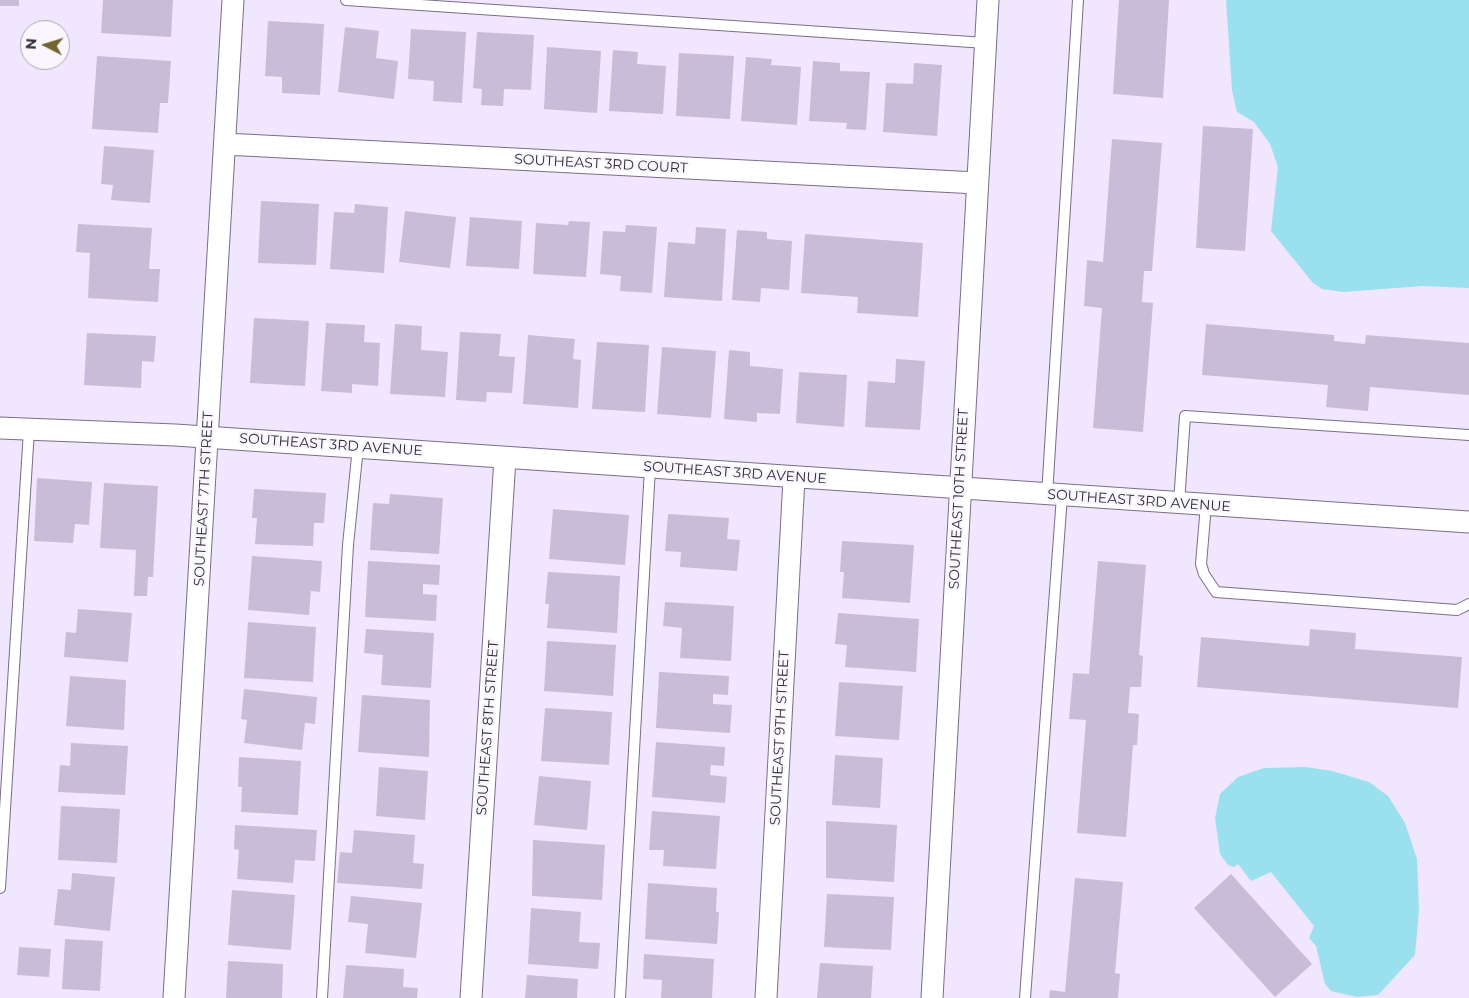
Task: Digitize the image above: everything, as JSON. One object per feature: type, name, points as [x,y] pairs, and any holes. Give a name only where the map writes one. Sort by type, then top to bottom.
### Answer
[{"type":"street","name":"SOUTHEAST 7TH STREET","points":[[174,998],[226,144],[233,0]]},
{"type":"street","name":"SOUTHEAST 10TH STREET","points":[[932,998],[959,489],[988,0]]},
{"type":"street","name":"SOUTHEAST 3RD COURT","points":[[226,144],[977,184]]},
{"type":"street","name":"SOUTHEAST 3RD AVENUE","points":[[0,428],[208,437],[1469,522]]},
{"type":"street","name":"SOUTHEAST 8TH STREET","points":[[472,998],[505,458]]},
{"type":"street","name":"SOUTHEAST 9TH STREET","points":[[766,998],[794,478]]},
{"type":"lane","points":[[346,0],[986,43]]},
{"type":"lane","points":[[1025,998],[1055,495],[1078,0]]},
{"type":"lane","points":[[1179,503],[1185,416],[1469,435]]},
{"type":"lane","points":[[0,888],[29,430]]},
{"type":"lane","points":[[322,998],[348,545],[358,447]]},
{"type":"lane","points":[[620,998],[650,468]]},
{"type":"lane","points":[[1206,505],[1201,564],[1204,574],[1216,592],[1457,610],[1469,604]]},
{"type":"water","points":[[1226,0],[1469,0],[1469,288],[1422,286],[1343,292],[1322,289],[1313,283],[1271,231],[1278,167],[1270,144],[1254,122],[1237,112],[1232,90]]},
{"type":"water","points":[[1306,767],[1332,771],[1369,782],[1388,796],[1405,823],[1417,859],[1419,910],[1415,955],[1378,995],[1357,997],[1331,991],[1325,984],[1316,946],[1309,938],[1314,926],[1271,872],[1251,881],[1238,864],[1234,867],[1228,865],[1220,854],[1215,818],[1220,794],[1238,777],[1264,768]]},
{"type":"building","points":[[0,0],[19,0],[19,6],[0,6]]},
{"type":"building","points":[[103,0],[173,0],[171,37],[101,33]]},
{"type":"building","points":[[1119,0],[1169,0],[1163,98],[1113,94]]},
{"type":"building","points":[[268,21],[324,24],[320,95],[282,93],[282,77],[265,76]]},
{"type":"building","points":[[345,27],[379,31],[376,58],[398,61],[394,99],[338,92]]},
{"type":"building","points":[[411,29],[466,32],[462,103],[433,101],[434,81],[408,79]]},
{"type":"building","points":[[477,32],[534,35],[531,90],[504,89],[503,106],[481,105],[482,89],[473,88]]},
{"type":"building","points":[[547,47],[601,51],[597,113],[544,109]]},
{"type":"building","points":[[613,50],[638,52],[637,64],[666,66],[663,114],[609,111]]},
{"type":"building","points":[[679,53],[734,56],[730,119],[676,116]]},
{"type":"building","points":[[97,56],[171,61],[168,103],[160,103],[158,133],[92,129]]},
{"type":"building","points":[[746,57],[772,59],[771,65],[801,67],[797,125],[741,121]]},
{"type":"building","points":[[813,61],[840,63],[840,71],[870,72],[866,130],[846,129],[847,123],[809,121]]},
{"type":"building","points":[[914,63],[942,65],[937,136],[883,132],[886,83],[913,84]]},
{"type":"building","points":[[1203,126],[1253,129],[1245,251],[1196,248]]},
{"type":"building","points":[[1112,139],[1162,143],[1152,271],[1144,271],[1142,302],[1153,303],[1143,432],[1093,428],[1102,308],[1084,306],[1087,260],[1103,262]]},
{"type":"building","points":[[104,146],[154,150],[150,203],[111,200],[113,185],[101,184]]},
{"type":"building","points":[[261,201],[319,204],[316,265],[258,263]]},
{"type":"building","points":[[355,204],[388,207],[384,273],[330,269],[334,212],[354,213]]},
{"type":"building","points":[[405,211],[456,217],[450,268],[399,262]]},
{"type":"building","points":[[470,217],[522,221],[519,269],[466,266]]},
{"type":"building","points":[[569,221],[590,222],[586,277],[533,274],[536,223],[568,225]]},
{"type":"building","points":[[78,224],[152,228],[149,269],[160,269],[158,302],[88,298],[90,253],[76,252]]},
{"type":"building","points":[[626,225],[657,227],[652,293],[620,291],[621,276],[600,274],[603,231],[625,232]]},
{"type":"building","points":[[696,227],[726,229],[722,301],[664,297],[668,242],[695,244]]},
{"type":"building","points":[[737,230],[767,232],[767,239],[792,241],[789,290],[761,288],[760,302],[732,300]]},
{"type":"building","points":[[805,234],[923,243],[918,317],[857,313],[858,297],[801,293]]},
{"type":"building","points":[[254,318],[309,321],[305,386],[250,383]]},
{"type":"building","points":[[326,323],[365,325],[364,342],[380,343],[378,386],[352,384],[352,393],[321,391]]},
{"type":"building","points":[[395,324],[422,326],[421,350],[448,352],[445,397],[390,394]]},
{"type":"building","points":[[1206,324],[1334,335],[1334,341],[1365,344],[1366,335],[1469,343],[1469,395],[1370,387],[1368,411],[1326,407],[1328,385],[1202,375]]},
{"type":"building","points":[[460,332],[501,334],[499,356],[515,357],[512,393],[487,392],[486,402],[456,400]]},
{"type":"building","points":[[87,333],[156,336],[154,362],[142,361],[141,388],[84,385]]},
{"type":"building","points":[[528,335],[575,339],[573,359],[581,360],[578,408],[523,404]]},
{"type":"building","points":[[597,342],[649,345],[645,412],[592,409]]},
{"type":"building","points":[[662,347],[716,351],[711,418],[657,414]]},
{"type":"building","points":[[729,350],[750,352],[750,366],[783,369],[780,414],[757,413],[757,422],[724,419]]},
{"type":"building","points":[[896,359],[925,361],[920,430],[865,427],[868,381],[895,383]]},
{"type":"building","points":[[799,372],[847,375],[844,427],[796,423]]},
{"type":"building","points":[[37,478],[92,482],[89,525],[75,524],[73,543],[34,541]]},
{"type":"building","points":[[104,483],[158,486],[153,577],[148,577],[147,596],[134,596],[136,550],[100,548]]},
{"type":"building","points":[[254,489],[326,493],[324,523],[314,523],[313,546],[255,544],[257,518],[252,518]]},
{"type":"building","points":[[390,494],[443,498],[439,554],[370,550],[373,503],[389,504]]},
{"type":"building","points":[[553,509],[629,515],[625,565],[549,559]]},
{"type":"building","points":[[668,514],[729,518],[727,539],[740,540],[737,571],[680,567],[681,552],[665,551]]},
{"type":"building","points":[[842,541],[914,545],[910,603],[842,598],[844,572],[840,572]]},
{"type":"building","points":[[252,556],[322,561],[320,592],[311,591],[309,615],[248,610]]},
{"type":"building","points":[[368,561],[440,565],[439,585],[423,584],[423,594],[437,595],[436,621],[365,617]]},
{"type":"building","points":[[1098,561],[1146,565],[1139,655],[1143,656],[1141,687],[1130,687],[1128,713],[1139,714],[1137,745],[1133,745],[1126,837],[1077,833],[1086,720],[1069,719],[1073,673],[1089,674]]},
{"type":"building","points":[[548,572],[620,576],[617,633],[547,628],[549,604],[545,604]]},
{"type":"building","points":[[665,602],[734,606],[731,661],[680,658],[682,628],[663,626]]},
{"type":"building","points":[[78,609],[132,613],[128,662],[64,657],[66,632],[76,633]]},
{"type":"building","points":[[838,613],[919,619],[916,672],[845,667],[847,645],[835,644]]},
{"type":"building","points":[[248,622],[316,627],[313,682],[244,678]]},
{"type":"building","points":[[366,629],[434,633],[431,688],[381,685],[383,655],[364,653]]},
{"type":"building","points":[[1310,629],[1356,633],[1355,649],[1462,657],[1458,708],[1197,687],[1201,637],[1309,646]]},
{"type":"building","points":[[547,641],[616,645],[613,696],[544,691]]},
{"type":"building","points":[[659,672],[729,676],[728,695],[713,694],[713,704],[732,705],[730,733],[656,728]]},
{"type":"building","points":[[70,676],[126,680],[124,730],[66,726]]},
{"type":"building","points":[[839,682],[903,686],[899,740],[835,736]]},
{"type":"building","points":[[244,689],[317,697],[315,724],[305,723],[302,750],[244,743],[247,720],[241,719]]},
{"type":"building","points":[[362,695],[430,700],[429,757],[358,752]]},
{"type":"building","points":[[545,708],[612,712],[609,765],[541,761]]},
{"type":"building","points":[[656,742],[725,747],[724,766],[711,765],[710,775],[727,777],[725,803],[652,797]]},
{"type":"building","points":[[71,743],[128,746],[125,795],[58,792],[60,765],[70,766]]},
{"type":"building","points":[[835,755],[883,758],[880,808],[832,805]]},
{"type":"building","points":[[239,757],[301,761],[298,815],[241,812],[242,787],[238,787]]},
{"type":"building","points":[[379,767],[428,771],[425,820],[376,816]]},
{"type":"building","points":[[539,776],[591,781],[587,830],[534,825]]},
{"type":"building","points":[[61,806],[120,809],[117,863],[58,860]]},
{"type":"building","points":[[652,811],[720,816],[716,869],[663,866],[664,850],[649,850]]},
{"type":"building","points":[[826,821],[897,825],[894,882],[826,878]]},
{"type":"building","points":[[235,825],[317,830],[315,861],[295,860],[293,883],[237,879],[239,850],[234,849]]},
{"type":"building","points":[[354,830],[415,835],[413,863],[424,864],[422,889],[337,883],[340,852],[352,853]]},
{"type":"building","points":[[533,840],[605,845],[602,900],[532,896]]},
{"type":"building","points":[[72,873],[115,877],[110,931],[54,925],[58,889],[71,890]]},
{"type":"building","points":[[1231,874],[1312,964],[1275,997],[1194,908]]},
{"type":"building","points":[[1075,878],[1123,882],[1115,973],[1120,974],[1118,998],[1049,998],[1050,990],[1065,992]]},
{"type":"building","points":[[648,883],[717,888],[716,912],[719,912],[717,944],[645,939]]},
{"type":"building","points":[[232,890],[295,895],[291,950],[228,945]]},
{"type":"building","points":[[827,894],[894,897],[891,950],[824,947]]},
{"type":"building","points":[[351,896],[422,903],[416,958],[365,953],[368,924],[348,922]]},
{"type":"building","points":[[531,908],[581,912],[579,942],[600,943],[598,969],[528,964]]},
{"type":"building","points":[[65,939],[103,941],[100,991],[62,989]]},
{"type":"building","points":[[19,947],[51,949],[49,977],[17,975]]},
{"type":"building","points":[[644,954],[714,959],[712,998],[661,998],[662,980],[643,979]]},
{"type":"building","points":[[228,961],[283,964],[282,998],[226,998]]},
{"type":"building","points":[[820,963],[873,966],[871,998],[817,998]]},
{"type":"building","points":[[346,965],[404,969],[403,987],[418,988],[417,998],[343,998]]},
{"type":"building","points":[[527,975],[578,979],[577,998],[525,998]]}]
